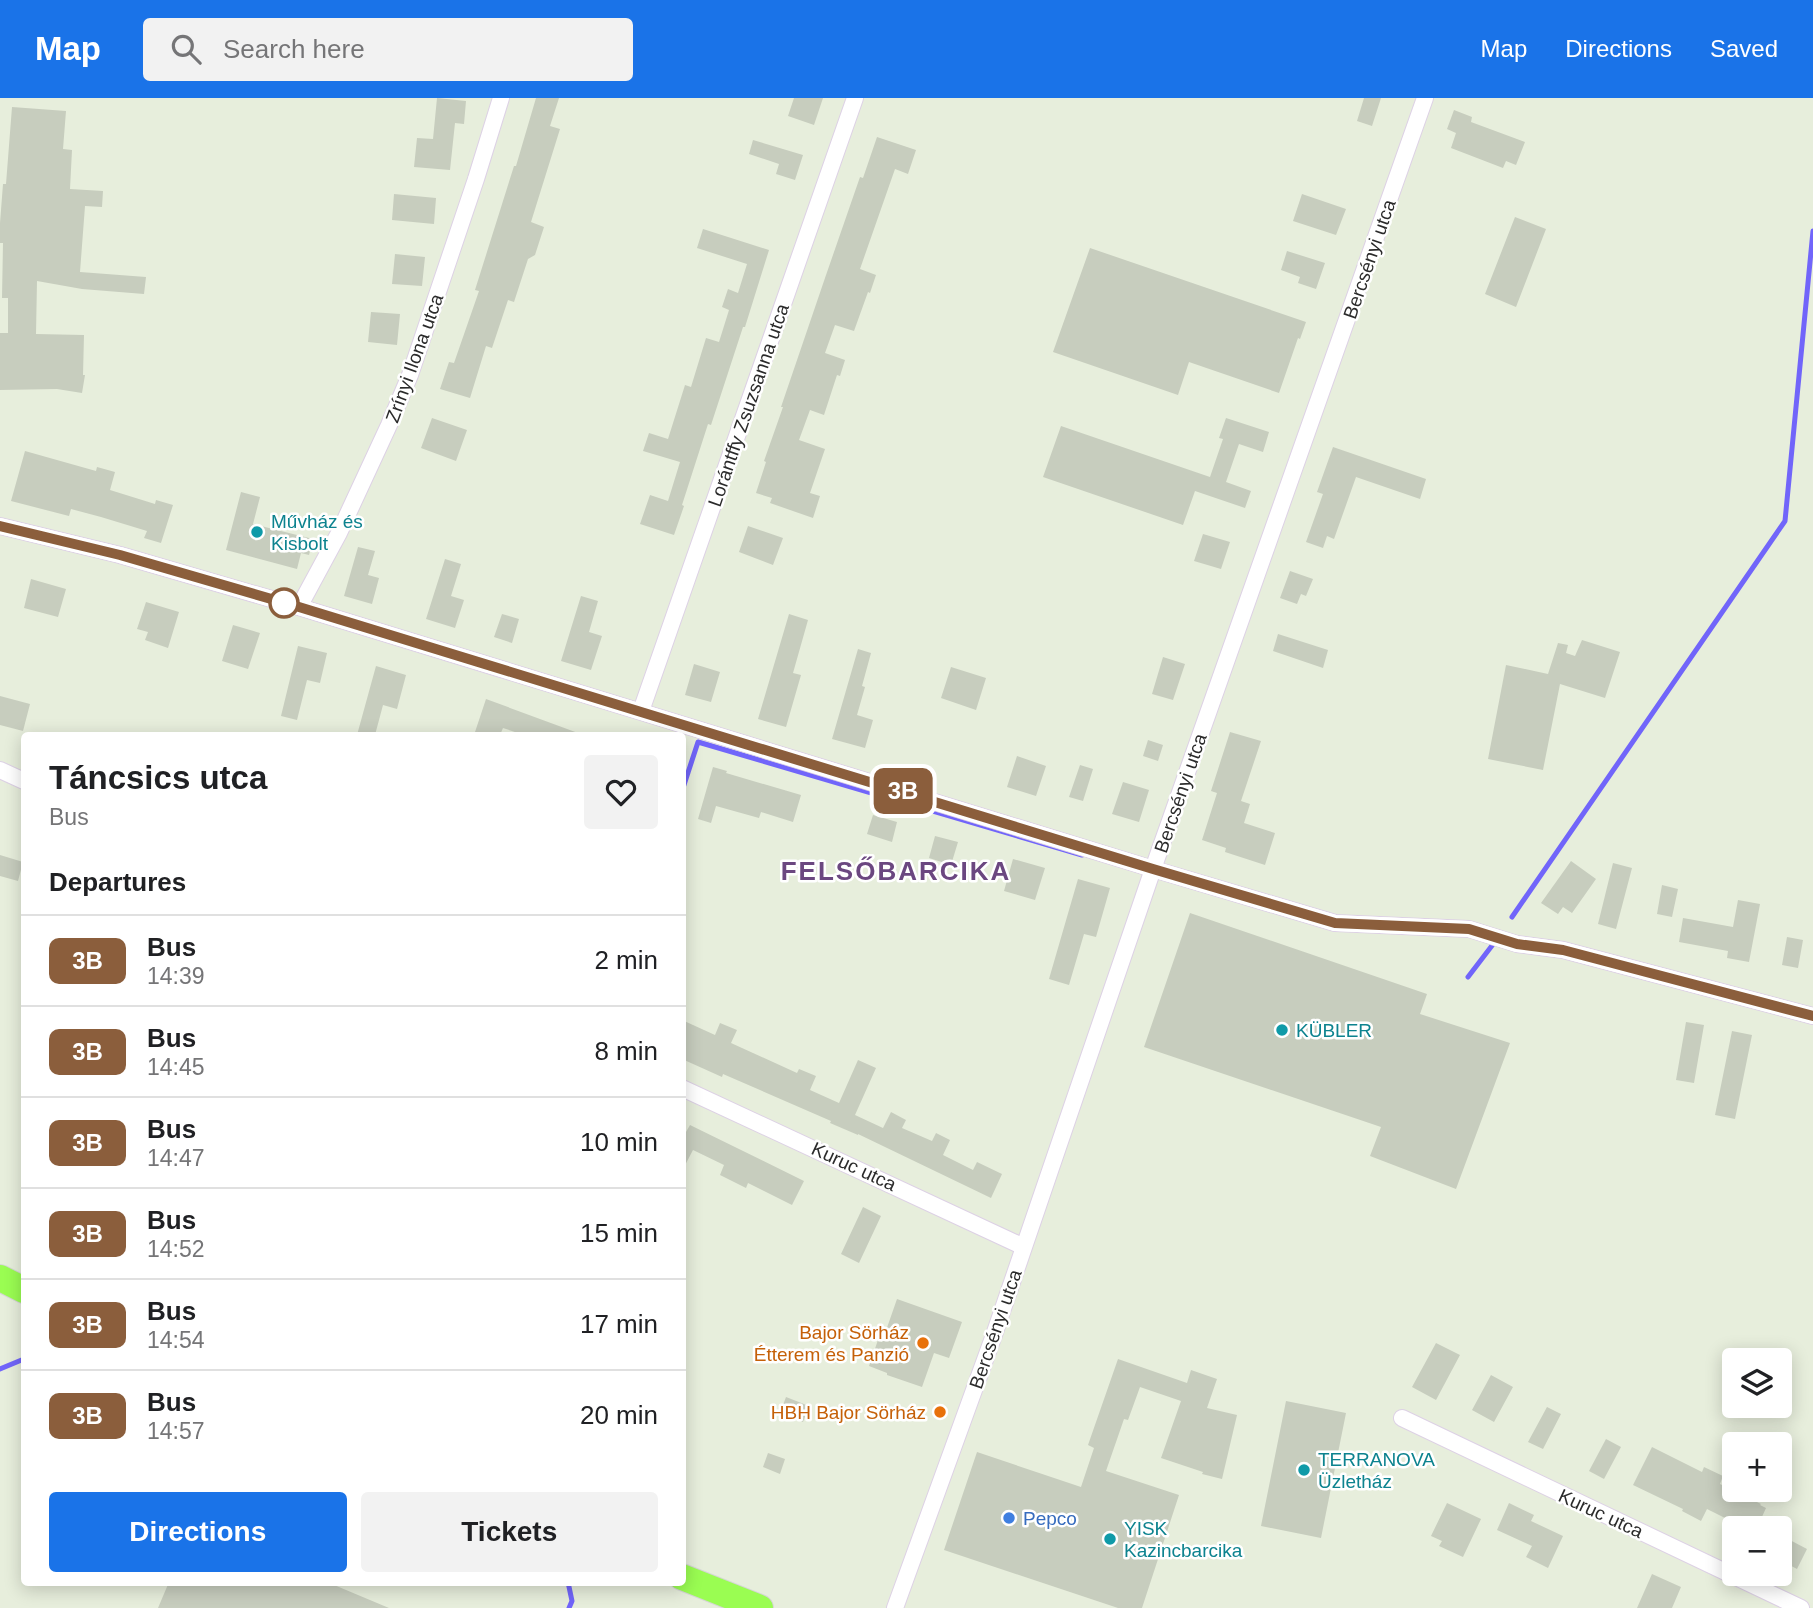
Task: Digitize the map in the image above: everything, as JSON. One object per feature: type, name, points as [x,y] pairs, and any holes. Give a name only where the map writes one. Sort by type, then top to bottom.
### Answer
[{"type":"main road","points":[[0,1278],[21,1288]]},
{"type":"main road","points":[[686,1579],[760,1608]]},
{"type":"street","name":"Zrínyi Ilona utca","points":[[299,607],[344,521],[410,375],[501,98]]},
{"type":"street","name":"Lorántffy Zsuzsanna utca","points":[[641,711],[855,98]]},
{"type":"street","name":"Bercsényi utca","points":[[895,1608],[994,1335],[1153,869],[1425,98]]},
{"type":"street","points":[[0,526],[120,555],[299,607],[1335,923],[1469,929],[1517,944],[1563,950],[1813,1016]]},
{"type":"street","points":[[0,770],[21,780]]},
{"type":"street","name":"Kuruc utca","points":[[686,1090],[1024,1247]]},
{"type":"street","name":"Kuruc utca","points":[[1402,1418],[1801,1608]]},
{"type":"building","points":[[437,98],[466,101],[464,124],[455,123],[450,170],[414,167],[417,138],[433,139]]},
{"type":"building","points":[[536,98],[559,98],[550,126],[560,129],[531,222],[544,227],[535,255],[528,259],[514,302],[508,300],[492,348],[486,346],[470,398],[440,389],[449,362],[454,363],[479,291],[475,290]]},
{"type":"building","points":[[794,98],[823,98],[814,125],[788,116]]},
{"type":"building","points":[[1364,98],[1381,98],[1372,126],[1357,121]]},
{"type":"building","points":[[12,107],[66,111],[63,149],[72,150],[70,189],[103,191],[102,207],[85,206],[80,272],[146,277],[144,294],[82,289],[37,281],[36,334],[84,335],[85,375],[82,393],[57,389],[0,390],[0,333],[8,333],[8,298],[2,298],[3,243],[0,243],[0,223]]},
{"type":"building","points":[[1454,110],[1472,117],[1471,122],[1525,142],[1516,165],[1506,161],[1503,168],[1451,148],[1456,133],[1447,129]]},
{"type":"building","points":[[877,137],[916,150],[908,174],[895,169],[860,269],[876,275],[854,331],[835,325],[825,353],[845,360],[840,376],[837,375],[824,415],[810,410],[799,440],[825,449],[810,493],[820,496],[813,518],[770,503],[772,498],[756,493],[781,407],[860,177],[863,178]]},
{"type":"building","points":[[753,140],[803,155],[795,180],[776,174],[779,164],[749,154]]},
{"type":"building","points":[[394,194],[436,198],[434,224],[392,220]]},
{"type":"building","points":[[1302,194],[1346,209],[1336,235],[1293,221]]},
{"type":"building","points":[[1515,217],[1546,229],[1516,307],[1485,294]]},
{"type":"building","points":[[703,229],[769,250],[711,425],[708,424],[674,535],[640,524],[650,495],[668,501],[680,462],[643,451],[649,433],[668,439],[685,385],[691,387],[706,338],[719,342],[729,310],[722,307],[728,289],[738,293],[747,264],[697,248]]},
{"type":"building","points":[[1090,248],[1306,322],[1279,393],[1189,362],[1178,395],[1053,352]]},
{"type":"building","points":[[1287,251],[1325,263],[1316,289],[1298,283],[1300,277],[1281,270]]},
{"type":"building","points":[[395,254],[425,257],[422,286],[392,284]]},
{"type":"building","points":[[371,312],[400,314],[397,345],[368,342]]},
{"type":"building","points":[[432,418],[467,430],[456,461],[421,448]]},
{"type":"building","points":[[1226,418],[1269,432],[1263,452],[1239,444],[1226,482],[1251,491],[1245,508],[1195,491],[1183,525],[1043,477],[1061,426],[1210,477],[1223,439],[1219,438]]},
{"type":"building","points":[[1333,447],[1426,479],[1420,499],[1356,477],[1334,539],[1327,536],[1323,548],[1306,542],[1323,494],[1317,492]]},
{"type":"building","points":[[25,451],[96,471],[97,467],[115,472],[110,490],[155,504],[156,500],[173,505],[161,543],[144,538],[147,531],[101,517],[71,509],[69,516],[11,501]]},
{"type":"building","name":"Művház és Kisbolt","points":[[241,492],[260,497],[253,524],[313,539],[309,555],[301,553],[297,569],[226,550]]},
{"type":"building","points":[[748,526],[783,538],[773,565],[739,552]]},
{"type":"building","points":[[1203,534],[1230,542],[1221,569],[1194,561]]},
{"type":"building","points":[[358,547],[375,551],[368,575],[379,578],[372,604],[344,596]]},
{"type":"building","points":[[445,559],[461,564],[451,596],[464,600],[455,628],[426,619]]},
{"type":"building","points":[[1290,571],[1313,579],[1306,596],[1301,594],[1297,604],[1280,598]]},
{"type":"building","points":[[31,579],[66,589],[58,617],[24,608]]},
{"type":"building","points":[[581,596],[598,601],[589,632],[602,636],[591,670],[561,661]]},
{"type":"building","points":[[146,602],[179,612],[168,648],[145,640],[148,632],[137,629]]},
{"type":"building","points":[[502,614],[519,619],[512,643],[494,637]]},
{"type":"building","points":[[789,614],[808,620],[793,673],[801,675],[786,727],[758,719]]},
{"type":"building","points":[[233,625],[260,633],[248,669],[222,661]]},
{"type":"building","points":[[1278,634],[1328,650],[1323,668],[1273,651]]},
{"type":"building","points":[[1582,640],[1620,652],[1605,698],[1560,684],[1543,770],[1488,759],[1506,665],[1548,674],[1558,643],[1568,645],[1566,653],[1575,656]]},
{"type":"building","points":[[298,646],[327,653],[320,683],[307,680],[297,720],[281,716]]},
{"type":"building","points":[[858,649],[871,653],[857,715],[873,720],[865,748],[832,739]]},
{"type":"building","points":[[1163,657],[1185,664],[1173,700],[1152,694]]},
{"type":"building","points":[[694,664],[720,672],[711,702],[685,695]]},
{"type":"building","points":[[376,666],[406,675],[397,709],[383,705],[376,732],[358,732]]},
{"type":"building","points":[[951,667],[986,678],[976,710],[941,698]]},
{"type":"building","points":[[0,696],[30,704],[23,731],[0,725]]},
{"type":"building","points":[[486,699],[575,732],[515,732],[503,728],[501,732],[475,732]]},
{"type":"building","points":[[1230,732],[1261,741],[1241,801],[1250,804],[1244,823],[1275,833],[1265,865],[1225,852],[1226,848],[1202,840],[1217,793],[1211,791]]},
{"type":"building","points":[[1148,740],[1163,745],[1158,761],[1143,756]]},
{"type":"building","points":[[1017,756],[1046,766],[1036,796],[1007,787]]},
{"type":"building","points":[[1080,765],[1093,769],[1083,801],[1069,797]]},
{"type":"building","points":[[713,767],[801,795],[793,822],[761,812],[759,818],[716,806],[711,823],[698,819]]},
{"type":"building","points":[[1123,782],[1149,790],[1139,822],[1112,814]]},
{"type":"building","points":[[873,815],[897,822],[892,842],[867,834]]},
{"type":"building","points":[[935,836],[958,842],[951,865],[929,858]]},
{"type":"building","points":[[0,855],[21,861],[18,881],[0,876]]},
{"type":"building","points":[[1013,859],[1045,868],[1035,900],[1004,891]]},
{"type":"building","points":[[1571,861],[1596,879],[1572,913],[1563,907],[1558,914],[1541,903]]},
{"type":"building","points":[[1613,863],[1632,868],[1616,929],[1598,924]]},
{"type":"building","points":[[1078,879],[1110,888],[1096,937],[1084,934],[1069,985],[1049,979]]},
{"type":"building","points":[[1662,885],[1678,889],[1672,917],[1657,914]]},
{"type":"building","points":[[1738,900],[1760,904],[1749,962],[1727,958],[1728,951],[1679,942],[1683,918],[1733,927]]},
{"type":"building","name":"KÜBLER","points":[[1190,913],[1427,994],[1420,1014],[1510,1043],[1456,1189],[1370,1156],[1381,1127],[1144,1047]]},
{"type":"building","points":[[1787,937],[1803,940],[1798,968],[1782,965]]},
{"type":"building","points":[[686,1022],[715,1035],[720,1023],[737,1030],[731,1043],[797,1073],[799,1069],[816,1076],[810,1090],[839,1103],[858,1060],[876,1068],[855,1115],[883,1128],[891,1112],[906,1120],[902,1128],[932,1141],[936,1133],[950,1140],[943,1155],[973,1170],[977,1162],[1002,1174],[991,1198],[830,1123],[831,1121],[723,1074],[722,1077],[686,1061]]},
{"type":"building","points":[[1686,1022],[1704,1025],[1694,1083],[1676,1080]]},
{"type":"building","points":[[1732,1031],[1752,1035],[1735,1119],[1715,1115]]},
{"type":"building","points":[[690,1125],[804,1181],[792,1205],[748,1183],[746,1188],[720,1175],[724,1165],[693,1150],[686,1163],[686,1132]]},
{"type":"building","points":[[863,1207],[881,1216],[859,1263],[841,1254]]},
{"type":"building","name":"Bajor Sörház Étterem és Panzió","points":[[897,1299],[962,1322],[949,1358],[934,1353],[922,1387],[869,1366],[878,1340],[882,1342]]},
{"type":"building","points":[[1436,1343],[1460,1355],[1436,1400],[1412,1387]]},
{"type":"building","points":[[1118,1359],[1187,1383],[1191,1370],[1217,1379],[1207,1408],[1237,1415],[1222,1479],[1161,1458],[1181,1401],[1140,1387],[1128,1420],[1124,1419],[1106,1471],[1179,1495],[1142,1608],[1118,1608],[944,1550],[977,1452],[1081,1487],[1094,1448],[1088,1445]]},
{"type":"building","points":[[1491,1375],[1513,1387],[1494,1422],[1472,1410]]},
{"type":"building","points":[[786,1397],[809,1406],[803,1422],[780,1413]]},
{"type":"building","name":"TERRANOVA Üzletház","points":[[1286,1401],[1346,1413],[1321,1538],[1261,1526]]},
{"type":"building","points":[[1547,1407],[1561,1414],[1543,1449],[1528,1442]]},
{"type":"building","points":[[1606,1439],[1621,1447],[1604,1479],[1589,1471]]},
{"type":"building","points":[[1652,1447],[1702,1472],[1704,1467],[1722,1476],[1722,1502],[1757,1502],[1766,1508],[1762,1516],[1722,1516],[1707,1509],[1701,1521],[1682,1511],[1683,1509],[1633,1485]]},
{"type":"building","points":[[768,1453],[785,1459],[780,1474],[763,1467]]},
{"type":"building","points":[[1447,1503],[1481,1519],[1463,1557],[1439,1546],[1442,1541],[1431,1536]]},
{"type":"building","points":[[1509,1503],[1534,1515],[1531,1521],[1563,1536],[1548,1568],[1526,1557],[1532,1546],[1497,1530]]},
{"type":"building","points":[[1792,1541],[1807,1549],[1797,1569],[1792,1566]]},
{"type":"building","points":[[1652,1574],[1681,1587],[1672,1608],[1637,1608]]},
{"type":"building","points":[[167,1586],[337,1586],[389,1608],[158,1608]]},
{"type":"waterway","points":[[1512,917],[1785,521],[1813,231]]},
{"type":"waterway","points":[[686,779],[698,742],[1082,855]]},
{"type":"waterway","points":[[1468,977],[1494,943]]},
{"type":"waterway","points":[[0,1369],[21,1360]]},
{"type":"waterway","points":[[569,1586],[572,1601],[569,1608]]},
{"type":"bus line","name":"3B","points":[[0,526],[120,555],[299,607],[1335,923],[1469,929],[1517,944],[1563,950],[1813,1016]]},
{"type":"place","name":"Művház és Kisbolt","points":[[257,532]]},
{"type":"place","name":"KÜBLER","points":[[1282,1030]]},
{"type":"place","name":"Bajor Sörház Étterem és Panzió","points":[[923,1343]]},
{"type":"place","name":"HBH Bajor Sörház","points":[[940,1412]]},
{"type":"place","name":"TERRANOVA Üzletház","points":[[1304,1470]]},
{"type":"place","name":"Pepco","points":[[1009,1518]]},
{"type":"place","name":"YISK Kazincbarcika","points":[[1110,1539]]},
{"type":"district","name":"FELSŐBARCIKA","points":[[896,871]]}]
